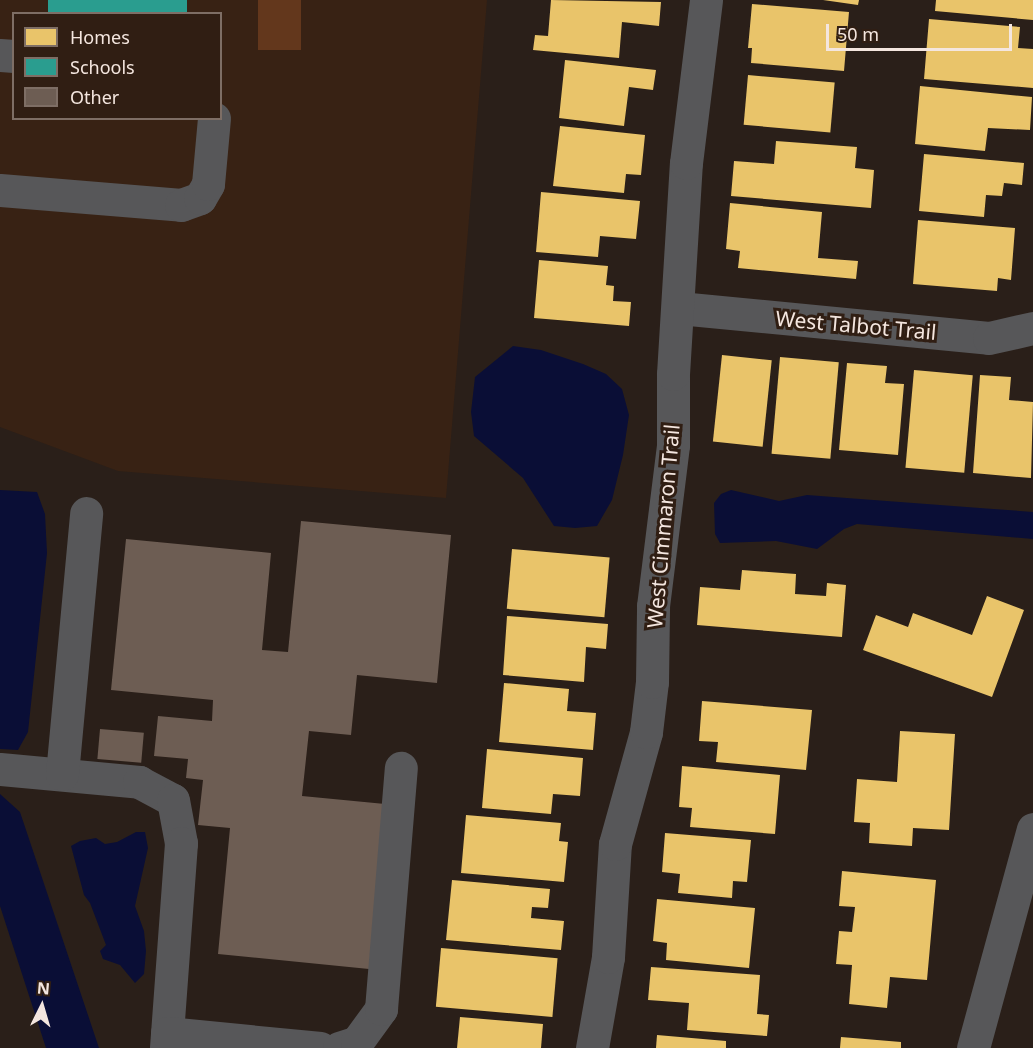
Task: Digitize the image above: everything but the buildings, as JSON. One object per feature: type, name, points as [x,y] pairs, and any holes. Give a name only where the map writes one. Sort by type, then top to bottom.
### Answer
[{"type":"street","name":"West Cimmaron Trail","points":[[592,1048],[608,957],[615,844],[646,732],[652,682],[653,606],[673,445],[673,374],[679,308],[686,163],[706,0]]},
{"type":"street","points":[[0,190],[181,204],[200,198],[208,184],[214,120]]},
{"type":"street","name":"West Talbot Trail","points":[[679,308],[989,338],[1033,328]]},
{"type":"street","points":[[62,774],[86,513]]},
{"type":"street","points":[[339,1048],[357,1042],[381,1009],[401,768]]},
{"type":"street","points":[[10,770],[139,782],[173,800],[181,843],[167,1040],[320,1048]]},
{"type":"street","points":[[973,1048],[1033,829]]},
{"type":"shaded area","points":[[0,0],[487,0],[446,498],[118,471],[0,427]]},
{"type":"shaded area","points":[[258,0],[301,0],[301,50],[258,50]]},
{"type":"shaded area","points":[[513,346],[541,350],[583,364],[606,374],[622,389],[629,415],[623,455],[612,500],[597,526],[575,528],[554,526],[523,478],[474,436],[471,412],[475,377]]},
{"type":"shaded area","points":[[0,490],[37,492],[45,514],[47,553],[28,732],[18,750],[0,749]]},
{"type":"shaded area","points":[[731,490],[779,501],[807,495],[1033,512],[1033,539],[857,524],[844,529],[817,549],[776,541],[720,543],[715,534],[714,503],[721,494]]},
{"type":"shaded area","points":[[0,794],[20,812],[99,1048],[46,1048],[0,906]]},
{"type":"shaded area","points":[[136,832],[145,832],[148,848],[135,906],[144,931],[146,951],[144,974],[135,983],[120,965],[103,959],[100,951],[106,945],[90,903],[84,895],[71,846],[80,841],[96,838],[105,844],[117,842]]}]
